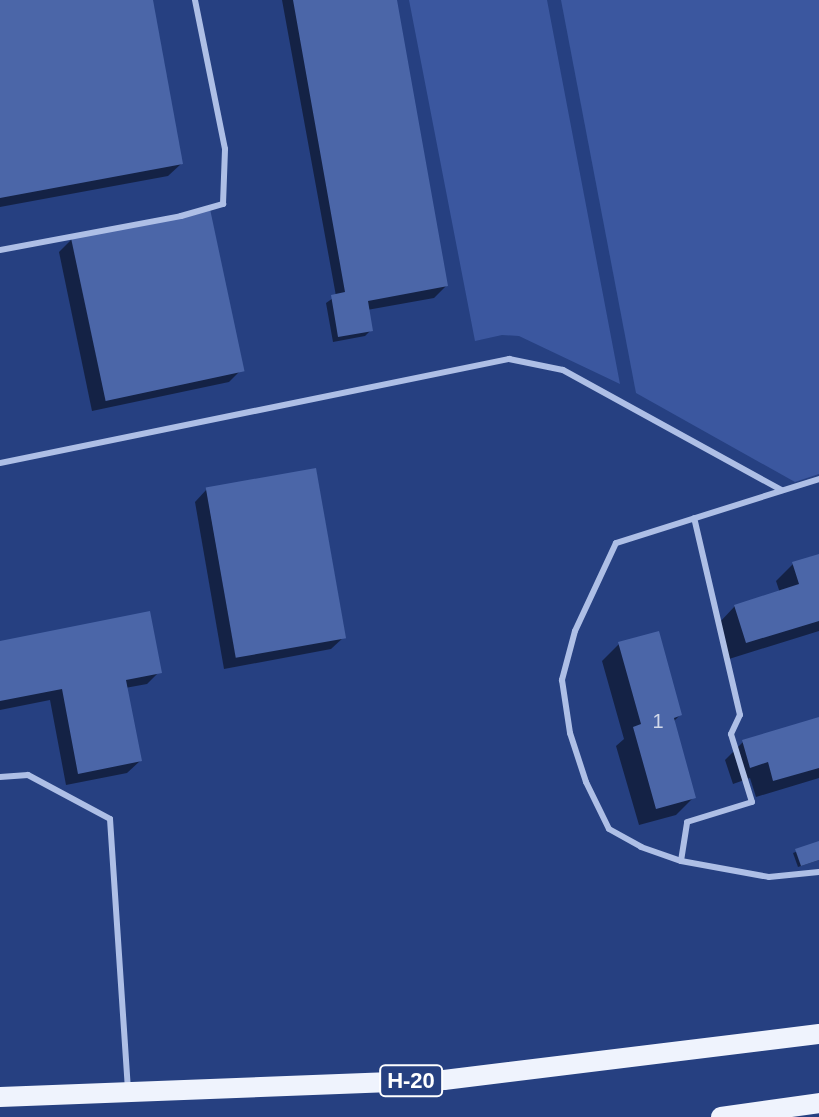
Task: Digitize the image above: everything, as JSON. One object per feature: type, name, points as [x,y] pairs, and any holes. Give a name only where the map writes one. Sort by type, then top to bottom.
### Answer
[{"type":"main road","name":"Н-20","points":[[0,1097],[444,1080],[819,1034]]},
{"type":"main road","points":[[721,1117],[819,1103]]},
{"type":"lane","points":[[0,250],[181,216],[223,204],[225,149],[195,0]]},
{"type":"lane","points":[[0,463],[509,359],[563,370],[781,490]]},
{"type":"lane","points":[[819,479],[616,543],[575,631],[562,680],[574,745],[586,782],[609,829],[641,847],[681,861],[769,877],[819,872]]},
{"type":"lane","points":[[681,861],[687,822],[752,802],[731,734],[740,715],[694,518]]},
{"type":"lane","points":[[0,777],[28,775],[110,819],[129,1092]]},
{"type":"shaded area","points":[[409,0],[547,0],[620,384],[519,336],[502,335],[475,341]]},
{"type":"shaded area","points":[[561,0],[819,0],[819,474],[795,482],[636,393]]},
{"type":"building","points":[[0,0],[153,0],[183,164],[0,198]]},
{"type":"building","points":[[293,0],[397,0],[448,286],[368,301],[373,331],[338,337],[331,295],[345,292]]},
{"type":"building","points":[[210,209],[245,371],[106,401],[71,239]]},
{"type":"building","points":[[316,468],[346,638],[236,658],[206,487]]},
{"type":"building","points":[[819,554],[819,621],[746,643],[734,605],[799,584],[792,562]]},
{"type":"building","points":[[150,611],[162,673],[126,680],[142,761],[78,774],[62,689],[0,701],[0,641]]},
{"type":"building","points":[[659,631],[682,715],[674,718],[696,798],[656,809],[633,727],[641,724],[618,642]]},
{"type":"building","points":[[819,717],[819,768],[773,781],[768,762],[750,768],[742,740]]},
{"type":"building","points":[[819,841],[819,860],[801,866],[795,849]]}]
